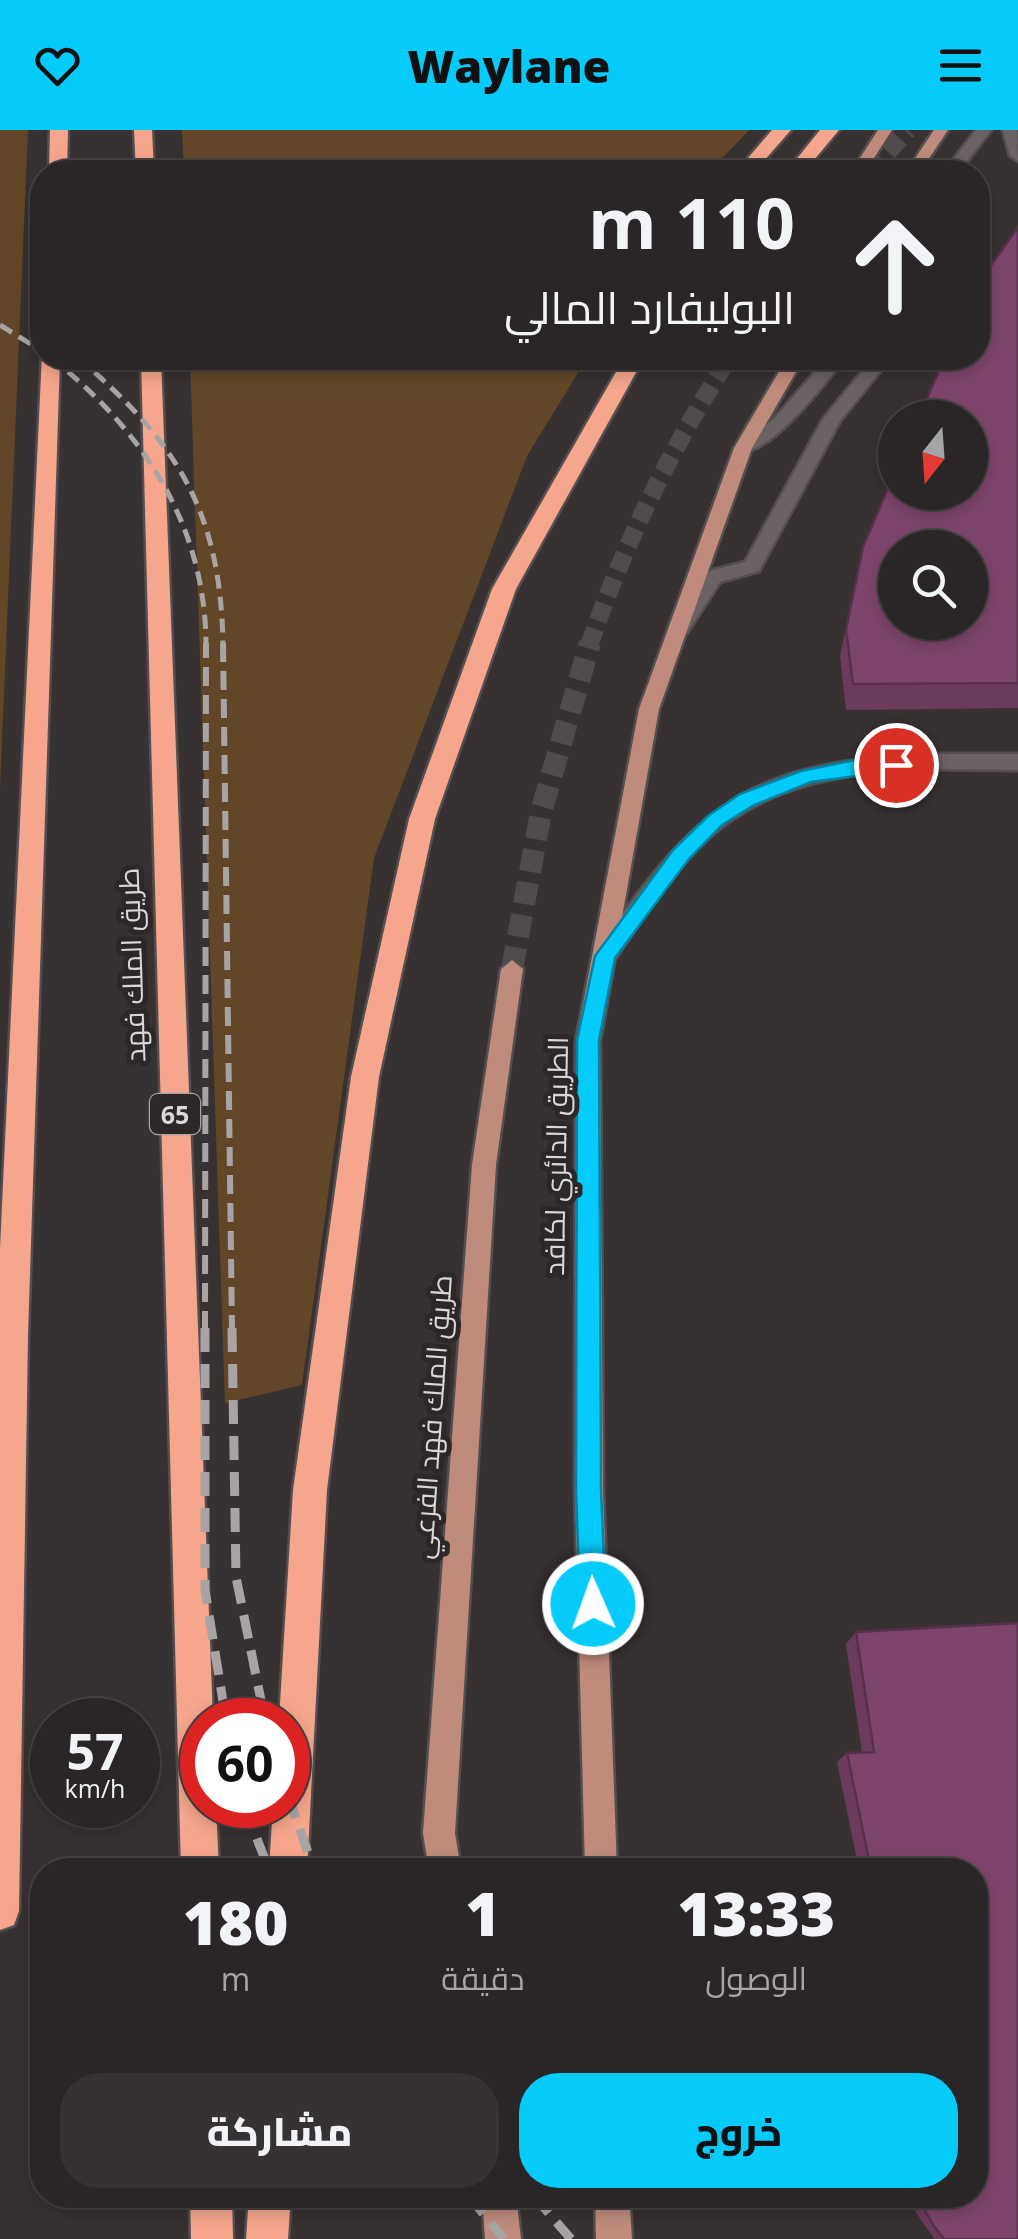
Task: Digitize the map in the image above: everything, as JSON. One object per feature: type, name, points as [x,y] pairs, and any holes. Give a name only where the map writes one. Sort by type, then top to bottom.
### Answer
[{"type":"highway","points":[[58,160],[59,130]]},
{"type":"highway","points":[[143,130],[144,160]]},
{"type":"highway","points":[[756,160],[782,130]]},
{"type":"highway","points":[[805,160],[830,130]]},
{"type":"highway","points":[[0,1911],[12,1335],[50,370]]},
{"type":"highway","name":"طريق الملك فهد","points":[[151,370],[200,1858]]},
{"type":"highway","points":[[289,1858],[310,1490],[364,1077],[418,837],[504,589],[627,370]]},
{"type":"highway","points":[[0,1226],[12,1335]]},
{"type":"highway","points":[[211,2208],[212,2239]]},
{"type":"highway","points":[[268,2239],[269,2208]]},
{"type":"main road","points":[[866,160],[885,130]]},
{"type":"main road","points":[[920,160],[941,130]]},
{"type":"main road","points":[[743,448],[773,370]]},
{"type":"main road","name":"الطريق الدائري لكافد","points":[[602,1858],[589,1490],[588,1040],[632,786],[670,645],[743,448],[788,370]]},
{"type":"main road","name":"طريق الملك فهد الفرعي","points":[[445,1858],[440,1814],[482,1184],[512,970]]},
{"type":"main road","points":[[500,2208],[504,2239]]},
{"type":"main road","points":[[613,2208],[614,2239]]},
{"type":"street","points":[[960,160],[984,130]]},
{"type":"street","points":[[1010,130],[1018,156]]},
{"type":"street","points":[[743,448],[780,422],[826,370]]},
{"type":"street","points":[[670,645],[713,577],[752,567],[832,419],[872,370]]},
{"type":"street","points":[[605,956],[680,855],[716,820],[747,800],[808,776],[860,766],[1013,764]]},
{"type":"shaded area","points":[[0,130],[28,130],[0,787]]},
{"type":"shaded area","points":[[182,130],[749,130],[720,160],[183,160]]},
{"type":"shaded area","points":[[190,370],[580,370],[527,456],[374,858],[302,1385],[225,1403]]},
{"type":"building","points":[[1018,227],[1018,683],[853,684],[846,630],[863,547],[879,510],[988,510],[988,400],[926,400],[939,370],[990,370],[990,267]]},
{"type":"building","points":[[1018,1623],[1018,2239],[944,2239],[924,2208],[988,2208],[988,1858],[869,1858],[847,1753],[874,1752],[856,1632]]},
{"type":"tunnel","points":[[881,160],[908,130]]},
{"type":"tunnel","points":[[590,644],[650,498],[722,370]]},
{"type":"tunnel","points":[[512,969],[541,812],[590,644]]},
{"type":"railway","points":[[0,325],[30,344]]},
{"type":"railway","points":[[65,370],[114,416],[163,484],[195,560],[206,646]]},
{"type":"railway","points":[[92,370],[143,420],[187,484],[203,518],[214,556],[223,646]]},
{"type":"railway","points":[[223,643],[232,1330]]},
{"type":"railway","points":[[205,1330],[206,646]]},
{"type":"railway","points":[[232,1328],[236,1577],[261,1698]]},
{"type":"railway","points":[[205,1330],[205,1590],[222,1698]]},
{"type":"railway","points":[[253,1828],[264,1858]]},
{"type":"railway","points":[[299,1828],[310,1858]]},
{"type":"railway","points":[[479,2208],[504,2239]]},
{"type":"railway","points":[[544,2208],[571,2239]]},
{"type":"route","points":[[593,1604],[588,1040],[605,956],[680,855],[716,820],[747,800],[808,776],[860,766],[896,765]]}]
